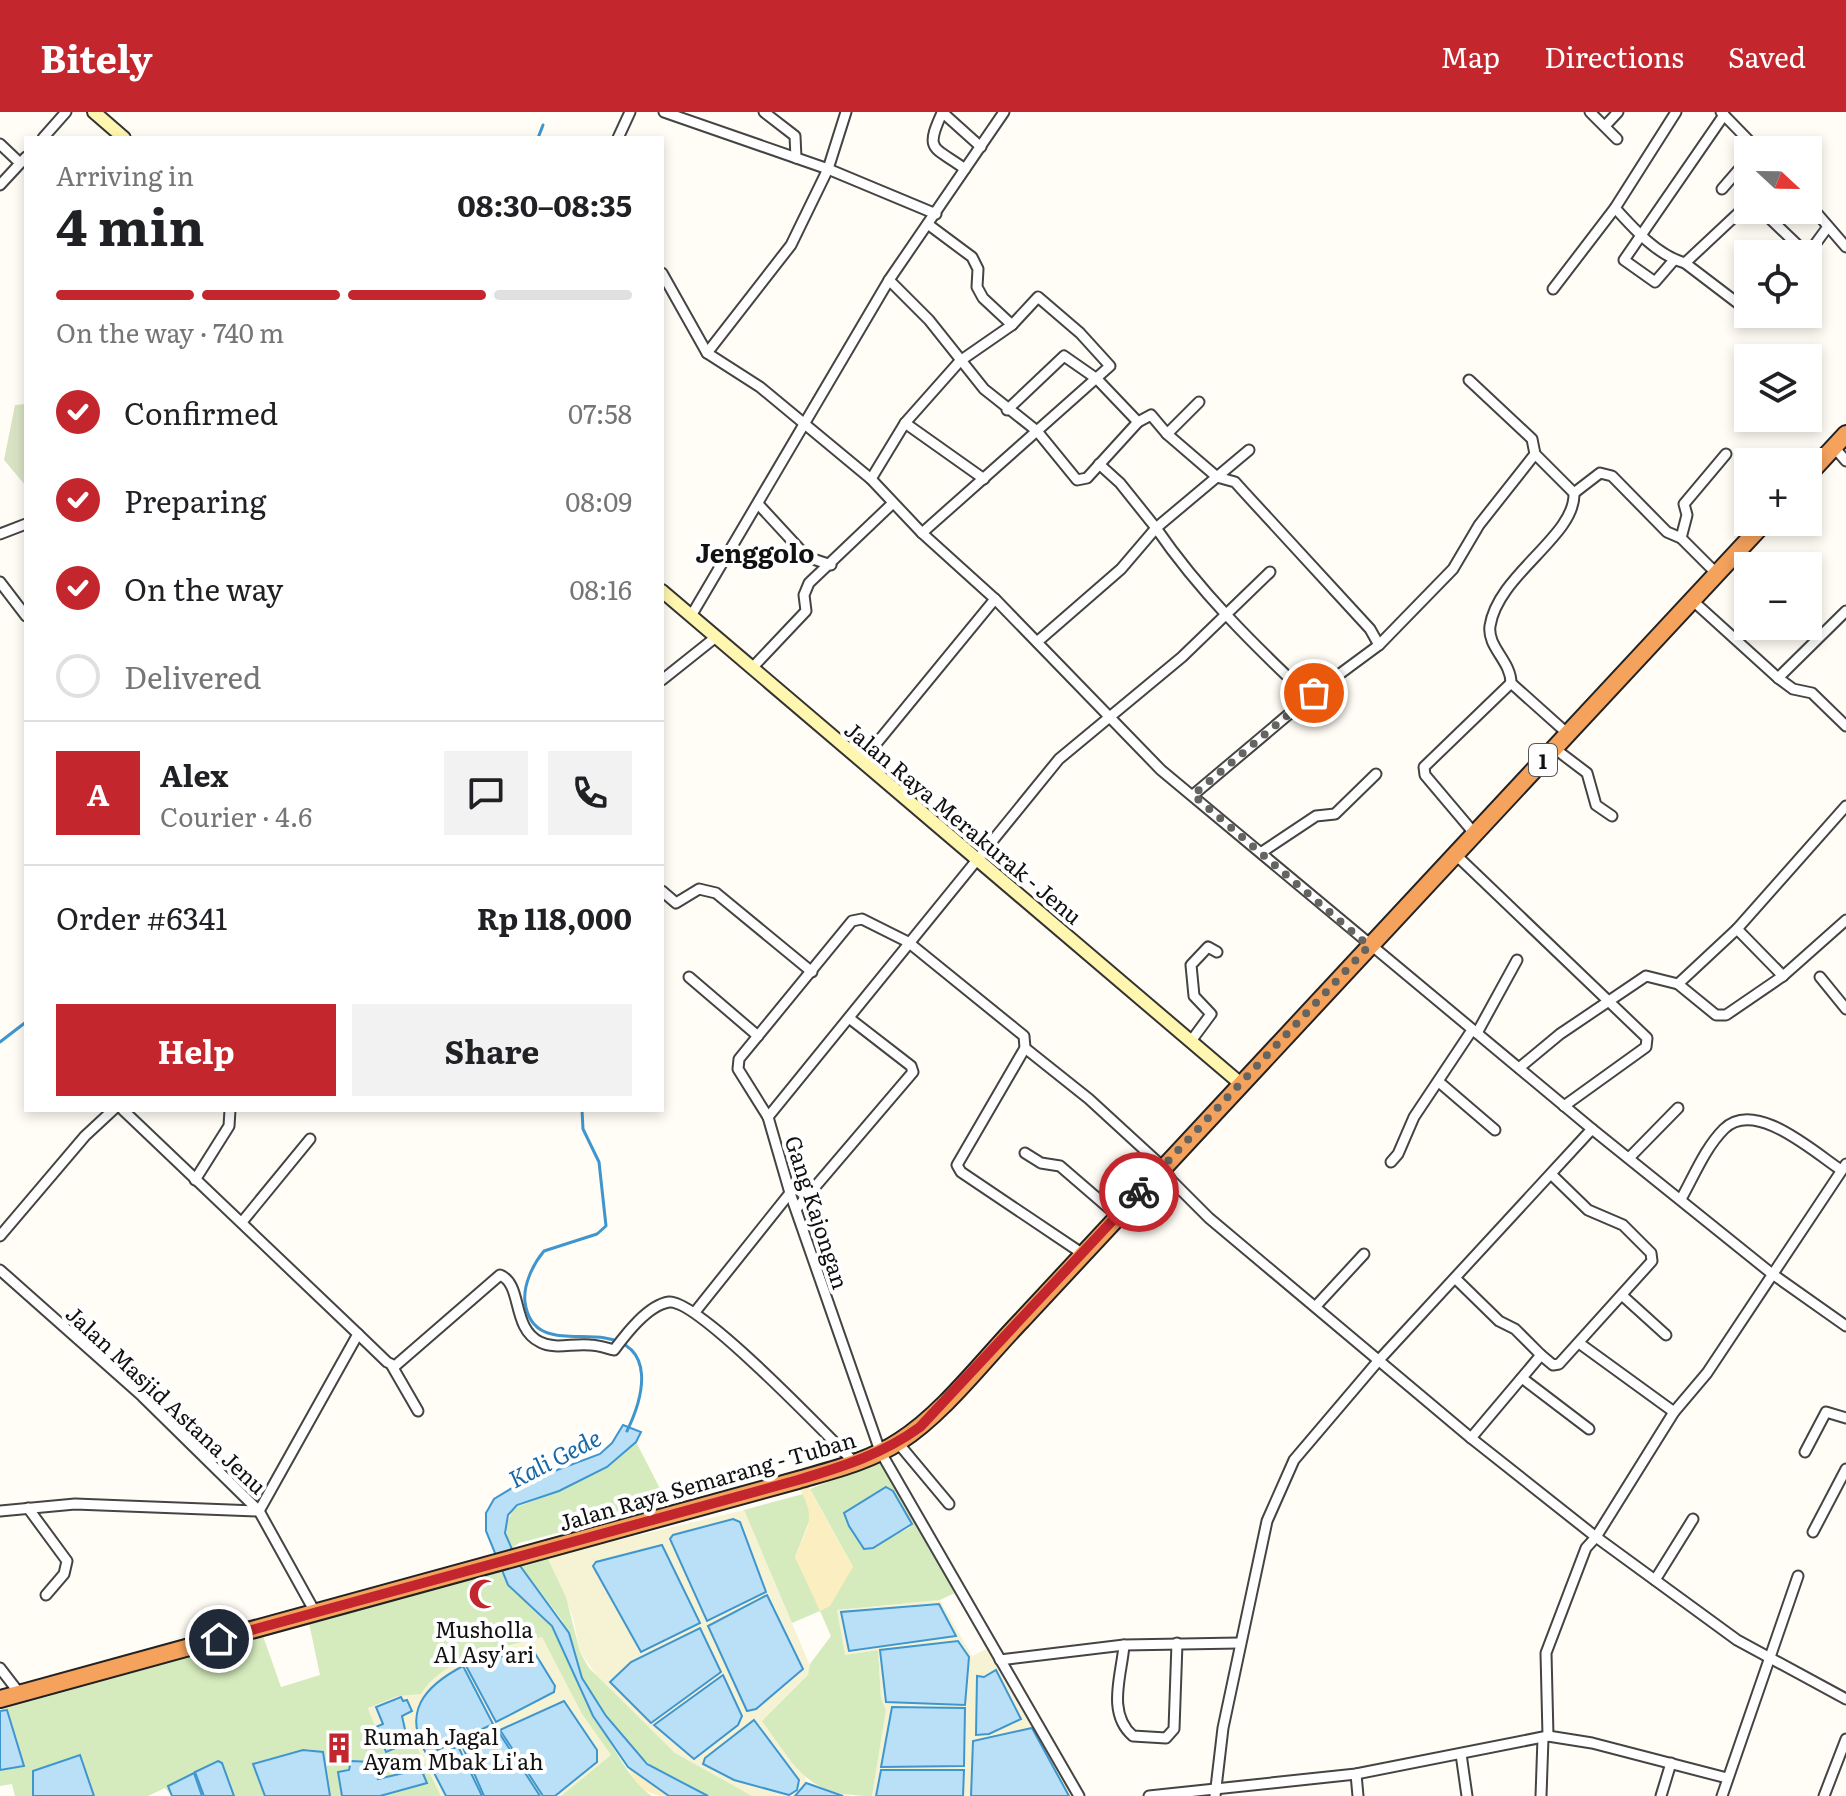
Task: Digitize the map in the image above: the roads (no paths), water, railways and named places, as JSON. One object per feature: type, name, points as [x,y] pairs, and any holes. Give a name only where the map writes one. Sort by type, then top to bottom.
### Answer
[{"type":"highway","points":[[1822,460],[1840,440]]},
{"type":"highway","name":"Jalan Raya Semarang - Tuban","points":[[0,1699],[528,1555],[854,1462],[898,1443],[920,1427],[1083,1254],[1752,536]]},
{"type":"main road","points":[[94,112],[122,136]]},
{"type":"main road","name":"Jalan Raya Merakurak - Jenu","points":[[664,593],[1241,1084]]},
{"type":"street","points":[[45,136],[66,112]]},
{"type":"street","points":[[619,136],[630,112]]},
{"type":"street","points":[[664,112],[828,169],[936,214]]},
{"type":"street","points":[[764,112],[795,136],[796,158]]},
{"type":"street","points":[[707,353],[791,245],[828,169],[846,112]]},
{"type":"street","points":[[965,169],[933,146],[931,138],[942,112],[981,147]]},
{"type":"street","points":[[691,616],[889,280],[1004,112]]},
{"type":"street","points":[[1590,112],[1617,139]]},
{"type":"street","points":[[1605,126],[1618,112]]},
{"type":"street","points":[[1553,289],[1615,208],[1676,112]]},
{"type":"street","points":[[1674,260],[1655,282],[1626,264],[1624,259],[1723,114],[1744,136]]},
{"type":"street","points":[[0,144],[23,160],[0,185]]},
{"type":"street","points":[[1722,189],[1734,175]]},
{"type":"street","points":[[1615,208],[1640,235],[1674,260],[1685,263],[1734,300]]},
{"type":"street","points":[[1685,263],[1734,217]]},
{"type":"street","points":[[1822,221],[1846,247]]},
{"type":"street","points":[[1776,224],[1792,240]]},
{"type":"street","points":[[929,225],[977,263],[977,287],[983,298],[1012,325]]},
{"type":"street","points":[[1818,240],[1827,228]]},
{"type":"street","points":[[664,277],[707,353],[760,387],[871,479],[922,533],[995,599],[1108,719],[1193,795],[1369,946],[1592,1129],[1771,1273],[1846,1326]]},
{"type":"street","points":[[889,280],[929,320],[960,361],[1007,410],[1037,431],[1077,480],[1087,478],[1138,422],[1151,415],[1167,434],[1217,477],[1235,482],[1370,629],[1379,645]]},
{"type":"street","points":[[871,479],[905,423],[960,361],[1012,325],[1042,298],[1108,363],[1109,370],[922,533]]},
{"type":"street","points":[[1007,410],[1060,357],[1097,379],[1138,422]]},
{"type":"street","points":[[1469,380],[1532,439],[1535,454],[1574,493]]},
{"type":"street","points":[[1167,434],[1199,402]]},
{"type":"street","points":[[905,423],[984,479]]},
{"type":"street","points":[[1840,440],[1846,461]]},
{"type":"street","points":[[1037,642],[1121,569],[1156,528],[1249,450]]},
{"type":"street","points":[[1193,795],[1309,697],[1379,645],[1453,569],[1462,548],[1535,454]]},
{"type":"street","points":[[1681,538],[1687,515],[1684,504],[1726,454]]},
{"type":"street","points":[[1099,464],[1114,476],[1186,572],[1226,618],[1309,697]]},
{"type":"street","points":[[1568,734],[1511,683],[1510,668],[1490,634],[1491,622],[1508,585],[1570,516],[1574,493],[1600,473],[1606,473],[1667,532],[1681,538],[1717,574]]},
{"type":"street","points":[[752,668],[806,611],[804,595],[809,583],[893,503]]},
{"type":"street","points":[[759,505],[807,557],[831,565]]},
{"type":"street","points":[[0,534],[24,525]]},
{"type":"street","name":"Gang Kajongan","points":[[1079,1796],[880,1451],[790,1193],[768,1117],[975,858],[1059,759],[1226,618],[1270,572]]},
{"type":"street","points":[[0,582],[24,613]]},
{"type":"street","points":[[862,761],[995,599]]},
{"type":"street","points":[[1692,600],[1778,678],[1793,689],[1812,693],[1846,726]]},
{"type":"street","points":[[1778,678],[1846,611]]},
{"type":"street","points":[[664,678],[716,637]]},
{"type":"street","points":[[1474,833],[1423,771],[1511,683]]},
{"type":"street","points":[[1554,748],[1587,773],[1596,805],[1612,816]]},
{"type":"street","points":[[1262,852],[1316,816],[1335,814],[1376,774]]},
{"type":"street","points":[[1678,984],[1737,929],[1846,806]]},
{"type":"street","points":[[1455,854],[1610,1000],[1649,1042],[1564,1106]]},
{"type":"street","points":[[664,893],[676,903],[699,889],[716,893],[812,972]]},
{"type":"street","points":[[768,1117],[738,1069],[739,1059],[857,919],[908,942],[1024,1036],[1025,1048],[957,1165],[961,1172],[1083,1254]]},
{"type":"street","points":[[1519,1068],[1560,1034],[1646,976],[1678,984],[1719,1016],[1783,976],[1846,920]]},
{"type":"street","points":[[1737,929],[1783,976]]},
{"type":"street","points":[[1191,1041],[1211,1014],[1193,993],[1191,965],[1208,947],[1217,952]]},
{"type":"street","points":[[1391,1162],[1445,1067],[1475,1032],[1517,960]]},
{"type":"street","points":[[689,977],[758,1036]]},
{"type":"street","points":[[1820,977],[1846,1009]]},
{"type":"street","points":[[797,1208],[913,1072],[911,1066],[849,1018]]},
{"type":"street","points":[[1025,1048],[1089,1099],[1162,1166],[1172,1181],[1201,1210],[1471,1438],[1596,1537],[1737,1640],[1846,1699]]},
{"type":"street","points":[[1439,1082],[1495,1130]]},
{"type":"street","points":[[1630,1157],[1678,1108]]},
{"type":"street","points":[[0,1236],[85,1136],[111,1112]]},
{"type":"street","points":[[125,1112],[392,1366],[418,1411]]},
{"type":"street","points":[[195,1180],[229,1126],[230,1112]]},
{"type":"street","points":[[1541,1796],[1546,1737],[1546,1653],[1576,1569],[1588,1545],[1674,1412],[1707,1373],[1843,1167],[1776,1125],[1740,1121],[1724,1129],[1681,1199]]},
{"type":"street","points":[[1215,1793],[1239,1643],[1267,1521],[1285,1474],[1303,1446],[1379,1360],[1592,1129]]},
{"type":"street","points":[[242,1222],[310,1139]]},
{"type":"street","points":[[1025,1153],[1041,1163],[1060,1166],[1118,1216]]},
{"type":"street","points":[[1455,1278],[1499,1321],[1515,1329],[1556,1365],[1624,1297],[1652,1261],[1651,1253],[1623,1225],[1584,1207],[1552,1175]]},
{"type":"street","points":[[695,1312],[790,1193]]},
{"type":"street","points":[[1316,1306],[1336,1280],[1364,1254]]},
{"type":"street","name":"Jalan Masjid Astana Jenu","points":[[0,1270],[142,1396],[259,1511],[315,1612]]},
{"type":"street","points":[[392,1366],[500,1275],[508,1280],[518,1316],[535,1339],[552,1346],[588,1344],[615,1349],[623,1337],[665,1303],[681,1303],[695,1312],[794,1402],[854,1462]]},
{"type":"street","points":[[1624,1297],[1666,1335]]},
{"type":"street","points":[[0,1511],[75,1504],[259,1511],[358,1334]]},
{"type":"street","points":[[1579,1343],[1674,1412]]},
{"type":"street","points":[[1471,1438],[1541,1355]]},
{"type":"street","points":[[1522,1378],[1589,1429]]},
{"type":"street","points":[[1805,1452],[1826,1412],[1846,1418]]},
{"type":"street","points":[[898,1443],[949,1504]]},
{"type":"street","points":[[1813,1532],[1846,1469]]},
{"type":"street","points":[[28,1508],[67,1561],[64,1574],[46,1595]]},
{"type":"street","points":[[1655,1580],[1693,1519]]},
{"type":"street","points":[[1722,1796],[1798,1576]]},
{"type":"street","points":[[1124,1645],[1117,1693],[1122,1723],[1133,1736],[1166,1738],[1174,1729],[1177,1643]]},
{"type":"street","points":[[1000,1660],[1124,1645],[1239,1643]]},
{"type":"street","points":[[0,1668],[20,1694]]},
{"type":"street","points":[[1149,1796],[1215,1793],[1356,1774],[1546,1737],[1592,1743],[1727,1778]]},
{"type":"street","points":[[1824,1796],[1846,1739]]},
{"type":"street","points":[[1461,1754],[1467,1796]]},
{"type":"street","points":[[1661,1796],[1671,1763]]},
{"type":"street","points":[[1356,1774],[1358,1796]]},
{"type":"water","points":[[623,1425],[641,1432],[636,1442],[607,1467],[559,1491],[517,1505],[508,1515],[505,1533],[518,1563],[569,1633],[582,1678],[606,1716],[647,1764],[708,1796],[669,1796],[628,1767],[593,1716],[552,1626],[508,1585],[486,1531],[486,1513],[494,1499],[517,1485],[600,1454],[612,1443]]},
{"type":"water","points":[[886,1487],[893,1491],[912,1524],[873,1548],[864,1549],[844,1513]]},
{"type":"water","points":[[733,1519],[740,1522],[766,1592],[707,1621],[670,1539],[673,1535]]},
{"type":"water","points":[[662,1545],[700,1623],[641,1652],[593,1566],[596,1562]]},
{"type":"water","points":[[767,1595],[803,1669],[756,1709],[747,1711],[708,1626]]},
{"type":"water","points":[[939,1604],[956,1636],[849,1651],[841,1612]]},
{"type":"water","points":[[700,1628],[721,1672],[651,1723],[610,1682],[631,1662]]},
{"type":"water","points":[[958,1641],[969,1657],[965,1705],[886,1702],[880,1650]]},
{"type":"water","points":[[533,1650],[555,1686],[554,1692],[496,1722],[465,1664]]},
{"type":"water","points":[[463,1666],[493,1724],[427,1755],[416,1726],[421,1703],[437,1683]]},
{"type":"water","points":[[996,1670],[1021,1719],[989,1734],[976,1735],[977,1676],[984,1677]]},
{"type":"water","points":[[723,1675],[742,1716],[738,1725],[694,1759],[654,1725]]},
{"type":"water","points":[[401,1697],[403,1701],[407,1700],[412,1711],[402,1716],[408,1743],[386,1752],[376,1727],[383,1724],[376,1707]]},
{"type":"water","points":[[564,1701],[597,1750],[597,1762],[555,1796],[543,1796],[500,1730]]},
{"type":"water","points":[[892,1707],[965,1708],[964,1766],[881,1767]]},
{"type":"water","points":[[7,1710],[24,1766],[0,1770],[0,1711]]},
{"type":"water","points":[[754,1720],[799,1780],[797,1790],[789,1795],[734,1780],[703,1764],[705,1758]]},
{"type":"water","points":[[1032,1728],[1069,1796],[971,1796],[973,1741]]},
{"type":"water","points":[[498,1731],[540,1796],[484,1796],[463,1748]]},
{"type":"water","points":[[458,1746],[482,1796],[446,1796],[430,1765],[432,1759]]},
{"type":"water","points":[[303,1750],[323,1752],[330,1796],[265,1796],[253,1764]]},
{"type":"water","points":[[80,1755],[94,1796],[33,1796],[33,1771]]},
{"type":"water","points":[[218,1761],[222,1763],[234,1796],[204,1796],[195,1772]]},
{"type":"water","points":[[351,1761],[371,1762],[378,1779],[421,1769],[427,1783],[380,1796],[342,1796],[338,1772],[349,1770]]},
{"type":"water","points":[[881,1770],[964,1770],[963,1796],[876,1796]]},
{"type":"water","points":[[194,1773],[202,1796],[172,1796],[168,1786]]},
{"type":"water","points":[[806,1783],[843,1796],[795,1796]]},
{"type":"waterway","name":"Kali Gede","points":[[539,136],[543,125]]},
{"type":"waterway","points":[[0,1042],[24,1024]]},
{"type":"waterway","name":"Kali Gede","points":[[582,1112],[583,1129],[599,1162],[606,1226],[597,1234],[544,1251],[530,1275],[525,1302],[529,1316],[545,1332],[605,1338],[621,1343],[632,1351],[642,1374],[638,1403],[627,1431]]},
{"type":"place","name":"Musholla Al Asy'ari","points":[[484,1594]]},
{"type":"place","name":"Rumah Jagal Ayam Mbak Li'ah","points":[[339,1748]]},
{"type":"district","name":"Jenggolo","points":[[755,551]]}]
